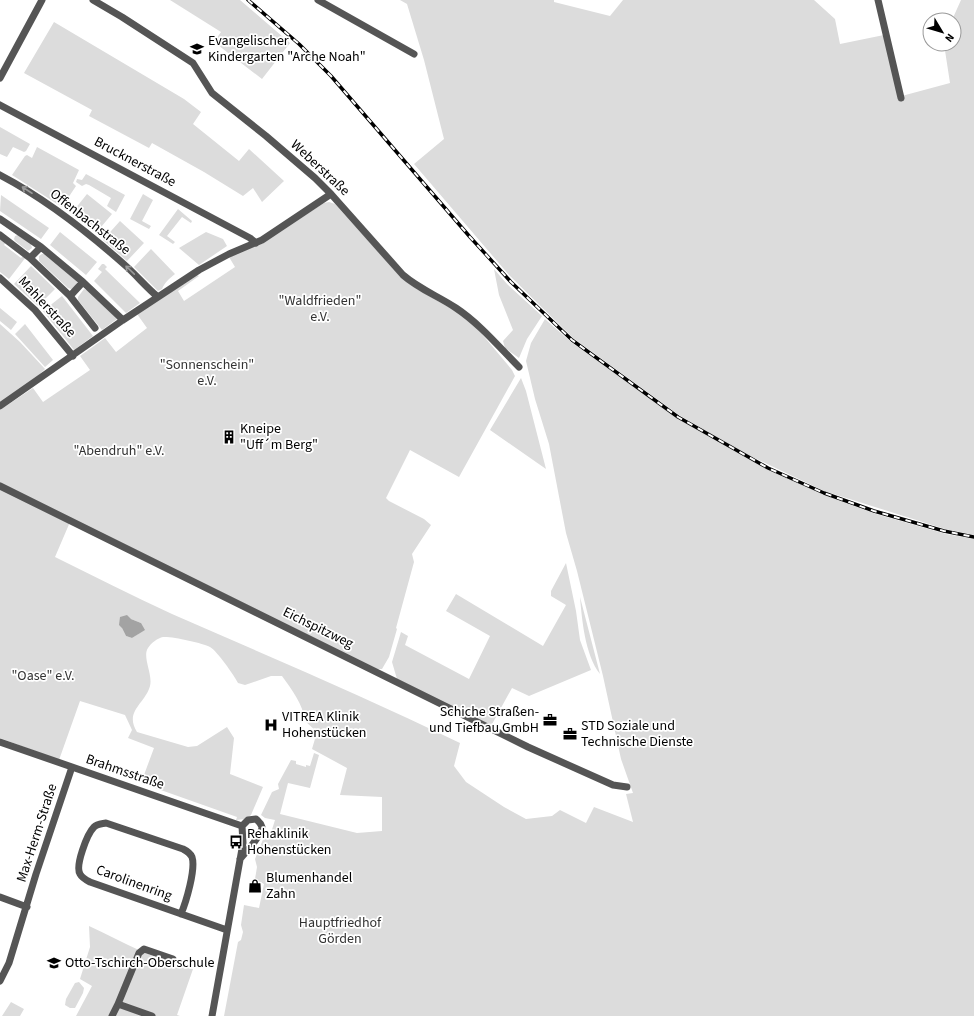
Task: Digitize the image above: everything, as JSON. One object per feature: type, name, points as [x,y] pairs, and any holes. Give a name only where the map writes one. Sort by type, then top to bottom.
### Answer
[{"type":"street","points":[[0,78],[42,0]]},
{"type":"street","name":"Weberstraße","points":[[93,0],[193,63],[212,93],[266,136],[331,194],[403,276],[413,284],[456,308],[478,324],[519,367]]},
{"type":"street","points":[[318,0],[414,54]]},
{"type":"street","points":[[878,0],[901,98]]},
{"type":"street","name":"Brucknerstraße","points":[[0,105],[250,238],[256,243]]},
{"type":"street","name":"Offenbachstraße","points":[[0,175],[22,187],[70,219],[122,262],[158,297]]},
{"type":"street","points":[[0,406],[123,320],[199,270],[229,254],[256,243],[331,194]]},
{"type":"street","points":[[0,220],[41,247],[83,282],[123,320]]},
{"type":"street","points":[[0,235],[30,258],[70,296],[95,328]]},
{"type":"street","points":[[30,258],[41,247]]},
{"type":"street","name":"Mahlerstraße","points":[[0,278],[35,310],[73,356]]},
{"type":"street","points":[[70,296],[83,282]]},
{"type":"street","name":"Eichspitzweg","points":[[0,486],[528,747],[613,785],[627,787]]},
{"type":"street","name":"Brahmsstraße","points":[[0,742],[242,826]]},
{"type":"street","name":"Max-Herm-Straße","points":[[0,981],[9,963],[36,874],[72,767]]},
{"type":"street","points":[[212,1016],[226,930],[243,843],[242,826],[248,820],[256,819],[262,827],[259,834],[240,860]]},
{"type":"street","name":"Carolinenring","points":[[181,914],[188,898],[192,868],[193,859],[189,853],[183,849],[106,823],[97,824],[89,834],[79,863],[79,873],[83,878],[90,882],[226,930]]},
{"type":"street","points":[[0,897],[27,907]]},
{"type":"street","points":[[112,1016],[139,953],[144,949],[173,959]]},
{"type":"street","points":[[118,1004],[152,1016]]},
{"type":"green space","points":[[170,0],[240,0],[290,43],[262,79],[214,42],[221,32]]},
{"type":"green space","points":[[400,0],[554,0],[554,2],[610,16],[623,0],[814,0],[835,19],[840,44],[884,35],[898,97],[950,83],[945,52],[962,52],[962,12],[956,12],[961,0],[974,0],[974,535],[945,529],[824,491],[742,452],[679,415],[573,338],[509,275],[414,164],[444,139],[424,60],[407,4]]},
{"type":"green space","points":[[54,22],[184,99],[201,112],[193,124],[239,161],[249,149],[284,181],[262,202],[253,188],[243,196],[152,143],[149,148],[89,116],[92,110],[24,73]]},
{"type":"green space","points":[[0,127],[30,144],[26,151],[24,152],[13,147],[7,157],[0,154]]},
{"type":"green space","points":[[37,147],[79,170],[73,183],[76,186],[62,207],[12,175],[25,156],[27,155],[32,158]]},
{"type":"green space","points":[[86,174],[125,195],[116,212],[107,206],[111,198],[89,185],[86,184],[82,186],[76,182],[77,179],[82,180]]},
{"type":"green space","points":[[87,194],[112,214],[96,233],[71,214]]},
{"type":"green space","points":[[143,194],[153,200],[142,221],[151,226],[149,229],[130,219]]},
{"type":"green space","points":[[1,195],[49,228],[41,239],[0,211]]},
{"type":"green space","points":[[329,202],[335,204],[399,275],[412,286],[448,307],[456,308],[476,327],[512,370],[515,376],[459,477],[410,450],[386,498],[424,519],[431,525],[412,554],[414,562],[396,628],[397,629],[389,657],[382,669],[377,669],[0,483],[0,410],[33,388],[43,402],[90,370],[80,356],[105,338],[116,352],[147,328],[137,314],[197,275],[199,276],[178,291],[184,301],[235,267],[229,257],[280,231],[324,203]]},
{"type":"green space","points":[[178,209],[192,221],[191,223],[182,217],[167,236],[175,242],[173,244],[159,235]]},
{"type":"green space","points":[[120,221],[144,243],[127,261],[103,240]]},
{"type":"green space","points":[[60,232],[97,262],[86,275],[50,245]]},
{"type":"green space","points":[[206,232],[223,239],[227,246],[199,265],[179,248]]},
{"type":"green space","points":[[18,235],[31,244],[32,248],[28,251],[15,241],[15,236]]},
{"type":"green space","points":[[0,237],[6,242],[4,245],[21,258],[23,256],[26,257],[9,279],[0,272]]},
{"type":"green space","points":[[151,249],[175,274],[166,282],[162,289],[158,291],[134,267]]},
{"type":"green space","points":[[45,254],[77,280],[75,288],[68,288],[39,261],[39,256]]},
{"type":"green space","points":[[102,264],[107,267],[105,269],[140,303],[126,313],[94,281],[102,272],[98,269]]},
{"type":"green space","points":[[31,266],[55,289],[38,306],[14,284]]},
{"type":"green space","points":[[494,269],[507,284],[542,316],[527,339],[519,358],[505,348],[503,341],[513,330],[499,295]]},
{"type":"green space","points":[[84,289],[87,290],[117,319],[102,330],[78,300],[78,297]]},
{"type":"green space","points":[[62,296],[93,336],[74,350],[43,311]]},
{"type":"green space","points":[[0,308],[17,322],[11,330],[0,321]]},
{"type":"green space","points":[[545,319],[571,342],[679,419],[768,469],[824,495],[876,514],[946,534],[974,539],[974,1016],[224,1016],[238,942],[241,940],[243,932],[241,925],[244,905],[259,908],[264,884],[255,879],[257,867],[255,859],[264,837],[270,836],[275,820],[265,818],[261,815],[272,792],[279,789],[278,784],[291,760],[296,761],[296,764],[306,767],[306,765],[310,766],[314,753],[319,755],[310,788],[288,783],[280,814],[357,833],[382,831],[382,797],[340,795],[347,768],[312,749],[317,732],[305,721],[299,703],[282,676],[271,676],[245,685],[238,683],[221,658],[210,647],[194,642],[167,637],[157,640],[148,648],[146,652],[151,681],[144,698],[134,713],[134,725],[137,732],[188,747],[197,746],[227,727],[234,738],[230,774],[263,787],[251,815],[246,819],[236,820],[237,817],[141,783],[154,748],[128,738],[132,730],[125,715],[80,701],[59,760],[0,738],[0,488],[70,522],[55,557],[172,614],[352,693],[460,743],[454,766],[466,782],[504,807],[526,819],[552,816],[560,810],[586,823],[594,807],[633,822],[626,794],[633,793],[621,759],[603,676],[566,533],[549,444],[535,399],[526,361],[531,343]],"holes":[[[131,619],[141,623],[138,634],[132,638],[126,636],[122,628]]]},
{"type":"green space","points":[[0,324],[20,342],[45,369],[34,380],[0,404]]},
{"type":"green space","points":[[25,324],[53,360],[45,367],[15,334]]},
{"type":"green space","points":[[521,378],[526,391],[546,469],[490,430]]},
{"type":"green space","points":[[566,563],[576,611],[580,640],[591,670],[529,696],[512,688],[491,726],[397,679],[392,662],[401,632],[408,636],[405,645],[469,679],[490,636],[446,611],[456,594],[543,646],[566,605],[551,596],[551,591]]},
{"type":"green space","points":[[580,597],[600,674],[591,657],[585,637]]},
{"type":"green space","points":[[89,926],[153,956],[179,966],[193,969],[177,1015],[180,1016],[76,1016],[92,986],[80,979],[90,947]]},
{"type":"green space","points":[[79,982],[84,988],[83,993],[75,1008],[70,1008],[65,1005],[66,999],[75,983]]},
{"type":"green space","points":[[11,1002],[24,1009],[20,1016],[2,1016]]},
{"type":"shaded area","points":[[127,615],[131,619],[141,623],[145,630],[132,638],[126,636],[119,625],[120,617]]},
{"type":"railway","points":[[248,0],[299,44],[331,76],[470,237],[511,282],[572,340],[678,417],[768,468],[824,493],[874,511],[944,531],[974,537]]},
{"type":"place","name":"Evangelischer Kindergarten \"Arche Noah\"","points":[[197,49]]},
{"type":"place","name":"Kneipe \"Uff´m Berg\"","points":[[229,437]]},
{"type":"place","name":"Schiche Straßen- und Tiefbau GmbH","points":[[550,720]]},
{"type":"place","name":"VITREA Klinik Hohenstücken","points":[[271,725]]},
{"type":"place","name":"STD Soziale und Technische Dienste","points":[[570,734]]},
{"type":"place","name":"Rehaklinik Hohenstücken","points":[[236,842]]},
{"type":"place","name":"Blumenhandel Zahn","points":[[255,886]]},
{"type":"place","name":"Otto-Tschirch-Oberschule","points":[[54,963]]},
{"type":"park label","name":"\"Waldfrieden\" e.V.","points":[[320,310]]},
{"type":"park label","name":"\"Sonnenschein\" e.V.","points":[[207,374]]},
{"type":"park label","name":"\"Abendruh\" e.V.","points":[[119,451]]},
{"type":"park label","name":"\"Oase\" e.V.","points":[[43,676]]},
{"type":"park label","name":"Hauptfriedhof Görden","points":[[340,932]]}]
